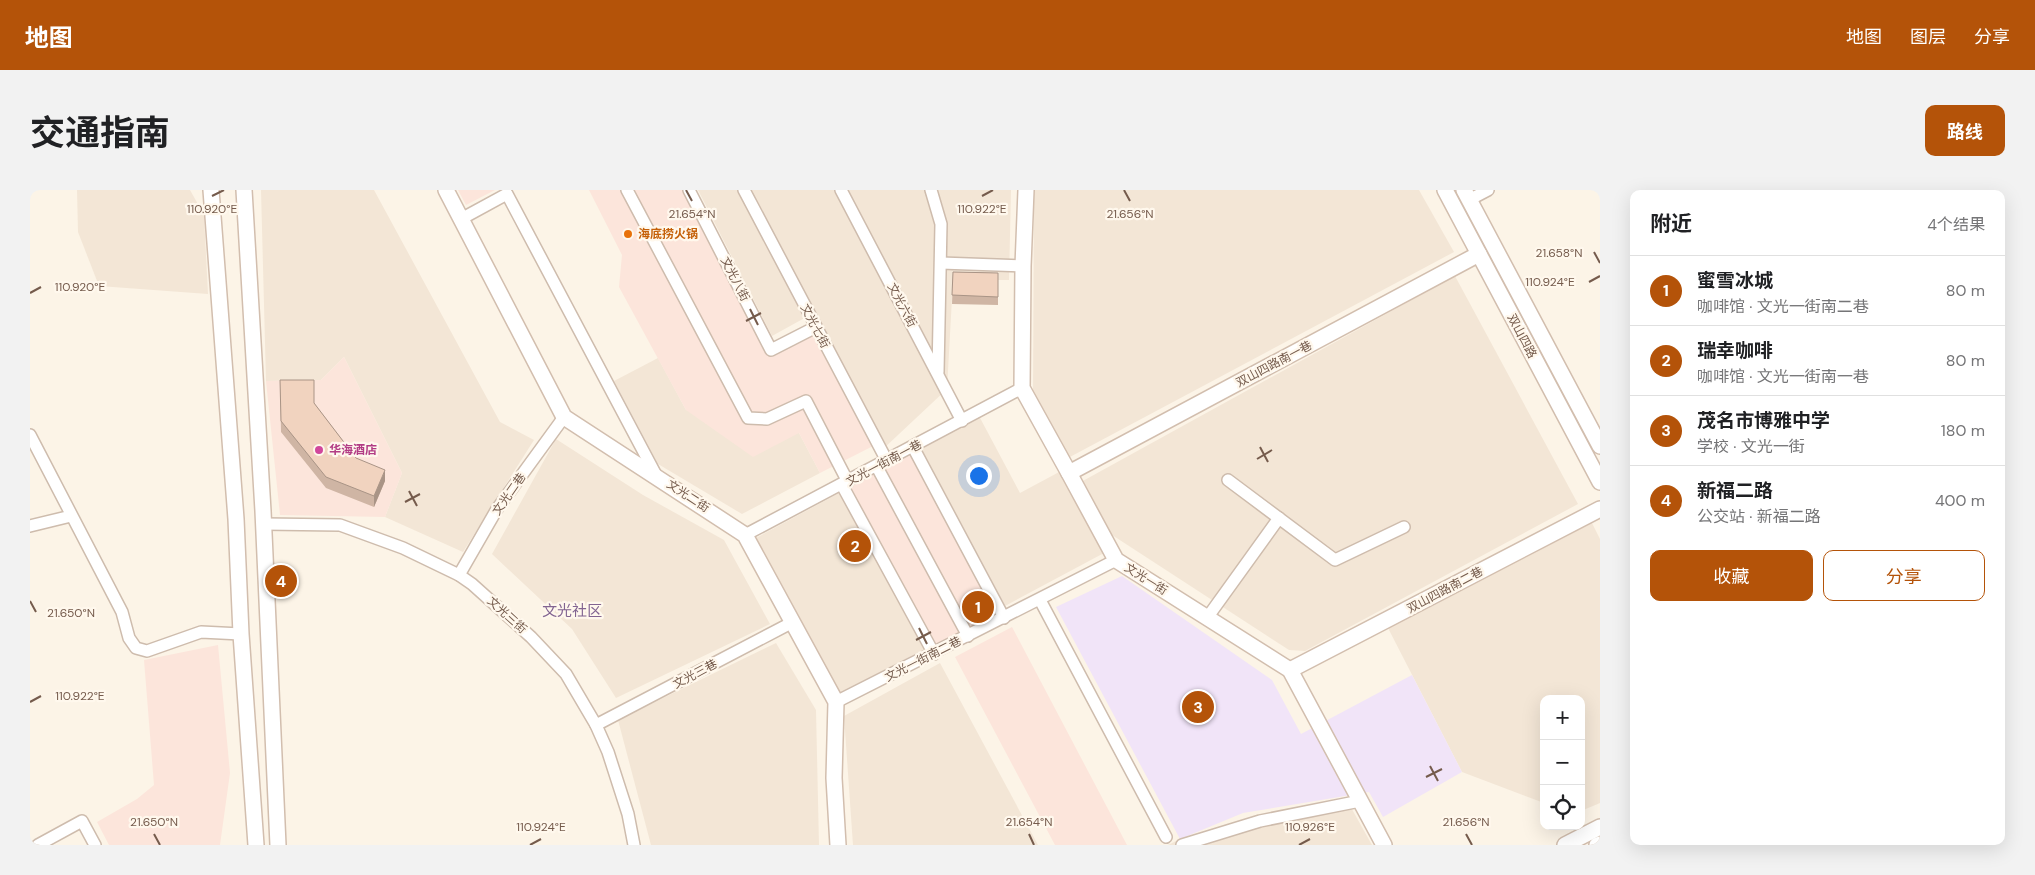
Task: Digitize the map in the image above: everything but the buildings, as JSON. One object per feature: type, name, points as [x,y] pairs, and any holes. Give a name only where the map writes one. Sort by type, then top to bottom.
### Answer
[{"type":"street","points":[[211,190],[236,519],[241,634],[256,845]]},
{"type":"street","points":[[244,190],[264,524],[278,845]]},
{"type":"street","name":"文光二街","points":[[446,190],[564,417],[745,535],[836,702],[834,778],[838,845]]},
{"type":"street","points":[[627,190],[748,418],[767,419],[806,401],[846,484],[934,654]]},
{"type":"street","name":"文光八街","points":[[690,190],[771,350],[816,327]]},
{"type":"street","name":"文光七街","points":[[744,190],[816,327],[968,636]]},
{"type":"street","name":"文光六街","points":[[842,190],[962,421]]},
{"type":"street","points":[[931,190],[941,224],[938,374]]},
{"type":"street","name":"文光一街","points":[[1026,190],[1022,388],[1116,560],[1290,670],[1384,845]]},
{"type":"street","name":"双山四路","points":[[1445,190],[1600,482]]},
{"type":"street","points":[[1466,195],[1488,190]]},
{"type":"street","points":[[461,219],[507,194],[656,476]]},
{"type":"street","name":"双山四路","points":[[1466,195],[1600,446]]},
{"type":"street","name":"双山四路南一巷","points":[[1069,473],[1479,254]]},
{"type":"street","points":[[941,263],[1023,266]]},
{"type":"street","name":"文光一街南一巷","points":[[745,535],[846,484],[1022,388]]},
{"type":"street","name":"文光二巷","points":[[459,575],[497,509],[564,417]]},
{"type":"street","points":[[30,435],[122,612],[129,638],[136,648],[147,651],[201,632],[241,634]]},
{"type":"street","points":[[913,447],[1004,618]]},
{"type":"street","points":[[1228,480],[1335,560],[1404,527]]},
{"type":"street","name":"双山四路南二巷","points":[[1290,670],[1600,508]]},
{"type":"street","points":[[30,526],[71,516]]},
{"type":"street","points":[[1207,618],[1280,518]]},
{"type":"street","name":"文光三街","points":[[264,524],[340,525],[403,548],[459,575],[531,637],[566,674],[596,725],[608,752],[628,814],[634,845]]},
{"type":"street","name":"文光一街南二巷","points":[[836,702],[934,654],[1116,560]]},
{"type":"street","points":[[1040,600],[1166,836]]},
{"type":"street","name":"文光三巷","points":[[596,725],[793,622]]},
{"type":"street","points":[[1182,845],[1260,821],[1360,801]]},
{"type":"street","points":[[38,845],[82,821],[95,845]]},
{"type":"street","points":[[1565,845],[1600,827]]},
{"type":"shaded area","points":[[77,190],[190,190],[204,215],[208,294],[99,286],[78,232]]},
{"type":"shaded area","points":[[261,190],[374,190],[500,422],[534,440],[463,552],[385,517],[402,473],[344,357],[321,380],[266,381]]},
{"type":"shaded area","points":[[458,190],[495,190],[466,205]]},
{"type":"shaded area","points":[[589,190],[689,190],[771,350],[816,327],[877,444],[820,473],[799,433],[753,457],[686,410],[619,287],[622,255]]},
{"type":"shaded area","points":[[698,190],[1011,190],[1009,280],[953,280],[947,389],[882,450],[810,315],[772,336]]},
{"type":"shaded area","points":[[1034,190],[1419,190],[1454,252],[1068,458],[1033,394]]},
{"type":"shaded area","points":[[1455,276],[1578,504],[1305,651],[1289,650],[1109,533],[1081,482]]},
{"type":"shaded area","points":[[344,357],[402,473],[385,517],[280,515],[266,381],[321,380]]},
{"type":"shaded area","points":[[658,358],[686,410],[799,433],[820,473],[742,514],[658,464],[614,381]]},
{"type":"shaded area","points":[[979,416],[1020,493],[1061,471],[1104,553],[1005,606],[921,448]]},
{"type":"shaded area","points":[[556,439],[643,495],[724,540],[770,624],[616,698],[572,629],[492,554]]},
{"type":"shaded area","points":[[913,447],[1004,618],[934,654],[842,485]]},
{"type":"shaded area","points":[[841,492],[926,648],[841,694],[756,538]]},
{"type":"shaded area","points":[[1592,523],[1600,539],[1600,803],[1585,809],[1585,695],[1540,695],[1540,801],[1462,772],[1388,628]]},
{"type":"shaded area","points":[[1122,576],[1272,680],[1301,734],[1412,675],[1462,772],[1383,817],[1369,792],[1243,813],[1180,839],[1056,607]]},
{"type":"shaded area","points":[[1012,627],[1127,845],[1055,845],[955,657]]},
{"type":"shaded area","points":[[776,643],[816,710],[819,845],[651,845],[618,720]]},
{"type":"shaded area","points":[[218,645],[230,773],[220,845],[109,845],[97,822],[137,799],[154,785],[144,660]]},
{"type":"shaded area","points":[[940,663],[1038,845],[853,845],[844,716]]},
{"type":"shaded area","points":[[1349,804],[1372,845],[1168,845],[1180,839]]},
{"type":"place","name":"海底捞火锅","points":[[628,234]]},
{"type":"place","name":"华海酒店","points":[[319,450]]},
{"type":"place","name":"瑞幸咖啡","points":[[855,546]]},
{"type":"place","name":"新福二路","points":[[281,581]]},
{"type":"place","name":"蜜雪冰城","points":[[978,607]]},
{"type":"place","name":"茂名市博雅中学","points":[[1198,707]]},
{"type":"district","name":"文光社区","points":[[572,611]]}]
